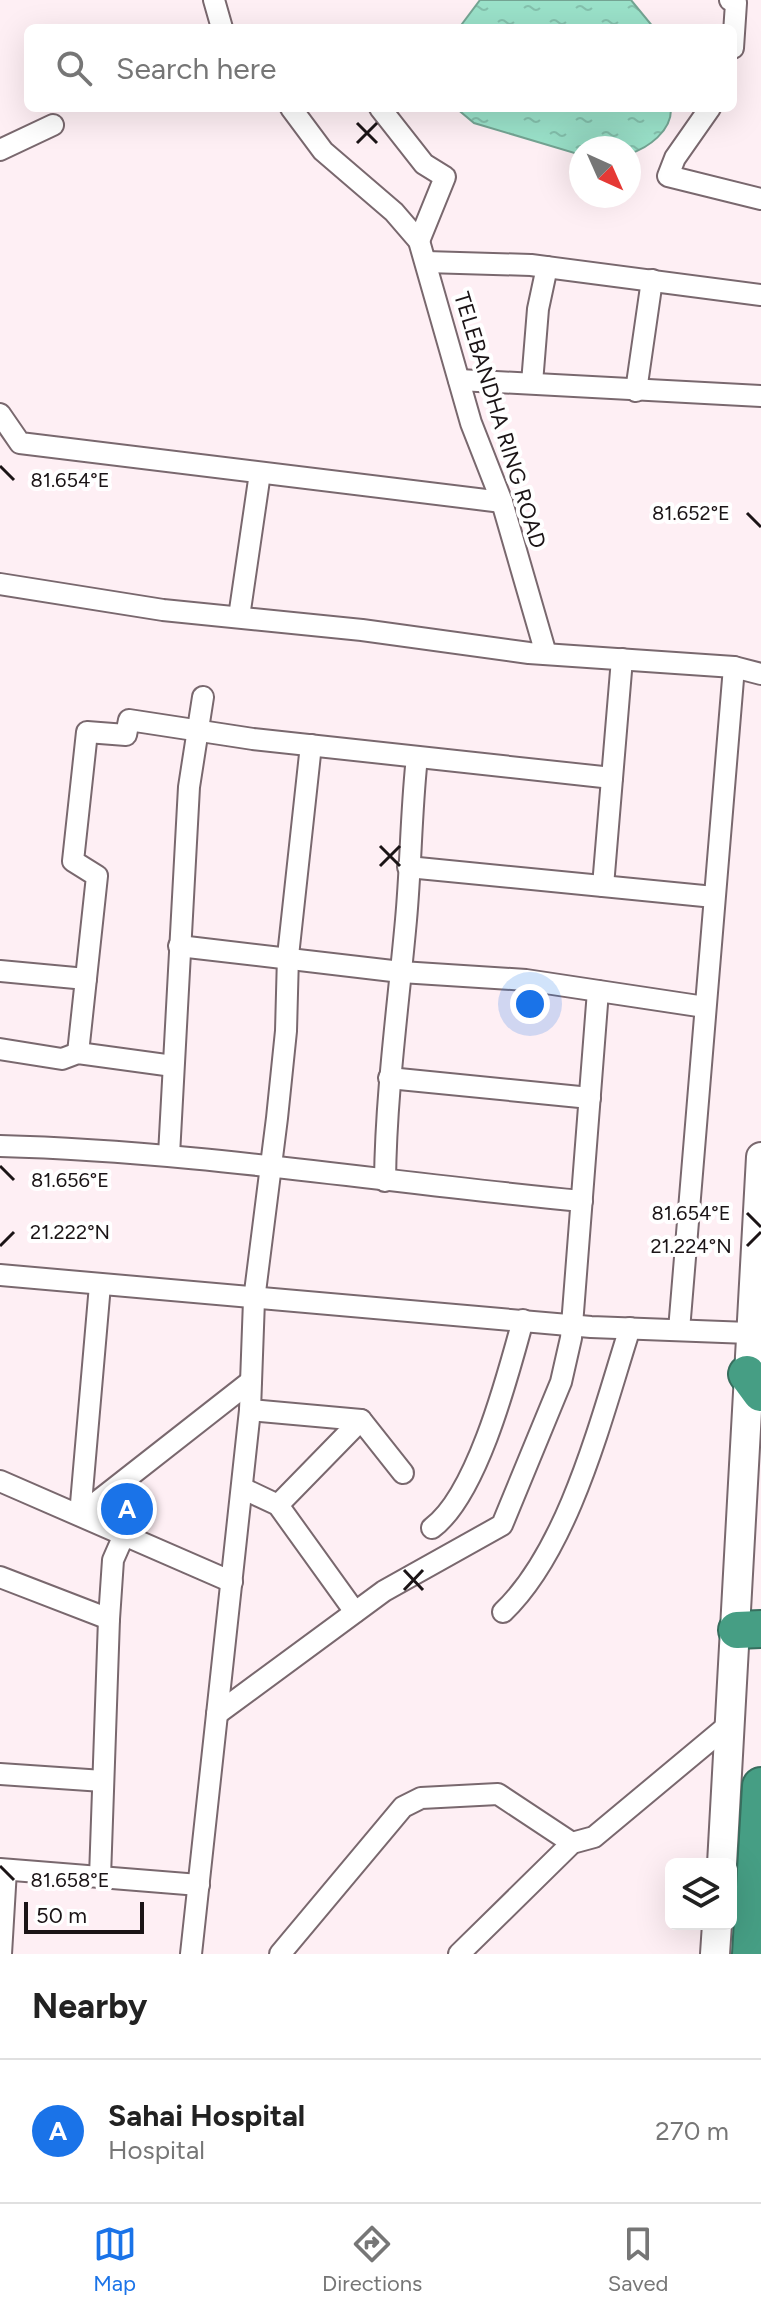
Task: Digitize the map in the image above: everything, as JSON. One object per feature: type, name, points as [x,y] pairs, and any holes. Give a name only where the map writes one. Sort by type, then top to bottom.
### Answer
[{"type":"highway","points":[[751,1954],[761,1786]]},
{"type":"main road","points":[[722,1858],[732,1722],[749,1629],[754,1384],[749,1333],[761,1157]]},
{"type":"main road","points":[[715,1954],[717,1930]]},
{"type":"street","points":[[214,0],[221,24]]},
{"type":"street","points":[[730,0],[736,3],[735,24]]},
{"type":"street","name":"TELEBANDHA RING ROAD","points":[[294,112],[323,151],[358,177],[419,241],[471,423],[502,502],[546,654]]},
{"type":"street","points":[[383,112],[424,164],[445,177],[419,241]]},
{"type":"street","points":[[707,112],[675,158],[668,176],[761,199]]},
{"type":"street","points":[[0,150],[53,125]]},
{"type":"street","points":[[426,262],[547,267],[761,295]]},
{"type":"street","points":[[532,383],[538,309],[547,267]]},
{"type":"street","points":[[636,391],[652,280]]},
{"type":"street","points":[[459,380],[761,396]]},
{"type":"street","points":[[0,414],[20,443],[502,502]]},
{"type":"street","points":[[239,617],[260,473]]},
{"type":"street","points":[[0,584],[163,610],[546,654],[734,667],[761,674]]},
{"type":"street","points":[[603,886],[622,659]]},
{"type":"street","points":[[679,1330],[734,667]]},
{"type":"street","points":[[169,1155],[189,787],[203,697]]},
{"type":"street","points":[[78,1053],[97,876],[73,861],[87,732],[126,735],[129,720],[311,745],[612,778]]},
{"type":"street","points":[[191,1954],[250,1410],[254,1300],[286,1031],[288,956],[311,745]]},
{"type":"street","points":[[385,1181],[389,1078],[401,972],[417,757]]},
{"type":"street","points":[[408,867],[714,897]]},
{"type":"street","points":[[179,946],[288,956],[401,972],[526,980],[705,1007]]},
{"type":"street","points":[[0,971],[86,979]]},
{"type":"street","points":[[217,1714],[397,1583],[502,1525],[561,1382],[571,1325],[598,991]]},
{"type":"street","points":[[0,1049],[62,1059],[78,1053],[173,1066]]},
{"type":"street","points":[[389,1078],[590,1098]]},
{"type":"street","points":[[0,1146],[169,1155],[582,1201]]},
{"type":"street","points":[[0,1275],[254,1300],[571,1325],[749,1333]]},
{"type":"street","points":[[80,1515],[100,1285]]},
{"type":"street","points":[[432,1528],[460,1499],[510,1366],[523,1320]]},
{"type":"street","points":[[503,1612],[526,1590],[576,1488],[630,1328]]},
{"type":"street","points":[[80,1515],[251,1381]]},
{"type":"street","points":[[250,1410],[361,1420],[403,1473]]},
{"type":"street","points":[[278,1505],[361,1420]]},
{"type":"street","points":[[0,1481],[232,1582]]},
{"type":"street","points":[[242,1488],[278,1505],[355,1612]]},
{"type":"street","points":[[100,1877],[113,1560],[124,1535]]},
{"type":"street","points":[[0,1577],[109,1619]]},
{"type":"street","points":[[459,1954],[572,1843],[594,1837],[732,1722]]},
{"type":"street","points":[[0,1774],[103,1781]]},
{"type":"street","points":[[280,1954],[403,1807],[421,1798],[498,1794],[572,1843]]},
{"type":"street","points":[[1,1954],[3,1870],[199,1885]]},
{"type":"water","points":[[480,0],[631,0],[651,24],[462,24]]},
{"type":"water","points":[[461,112],[670,112],[663,131],[641,149],[641,136],[569,136],[569,151],[474,123]]},
{"type":"building","points":[[128,1494],[148,1519],[138,1527],[115,1517],[109,1509]]},
{"type":"place","name":"Sahai Hospital","points":[[127,1509]]}]
